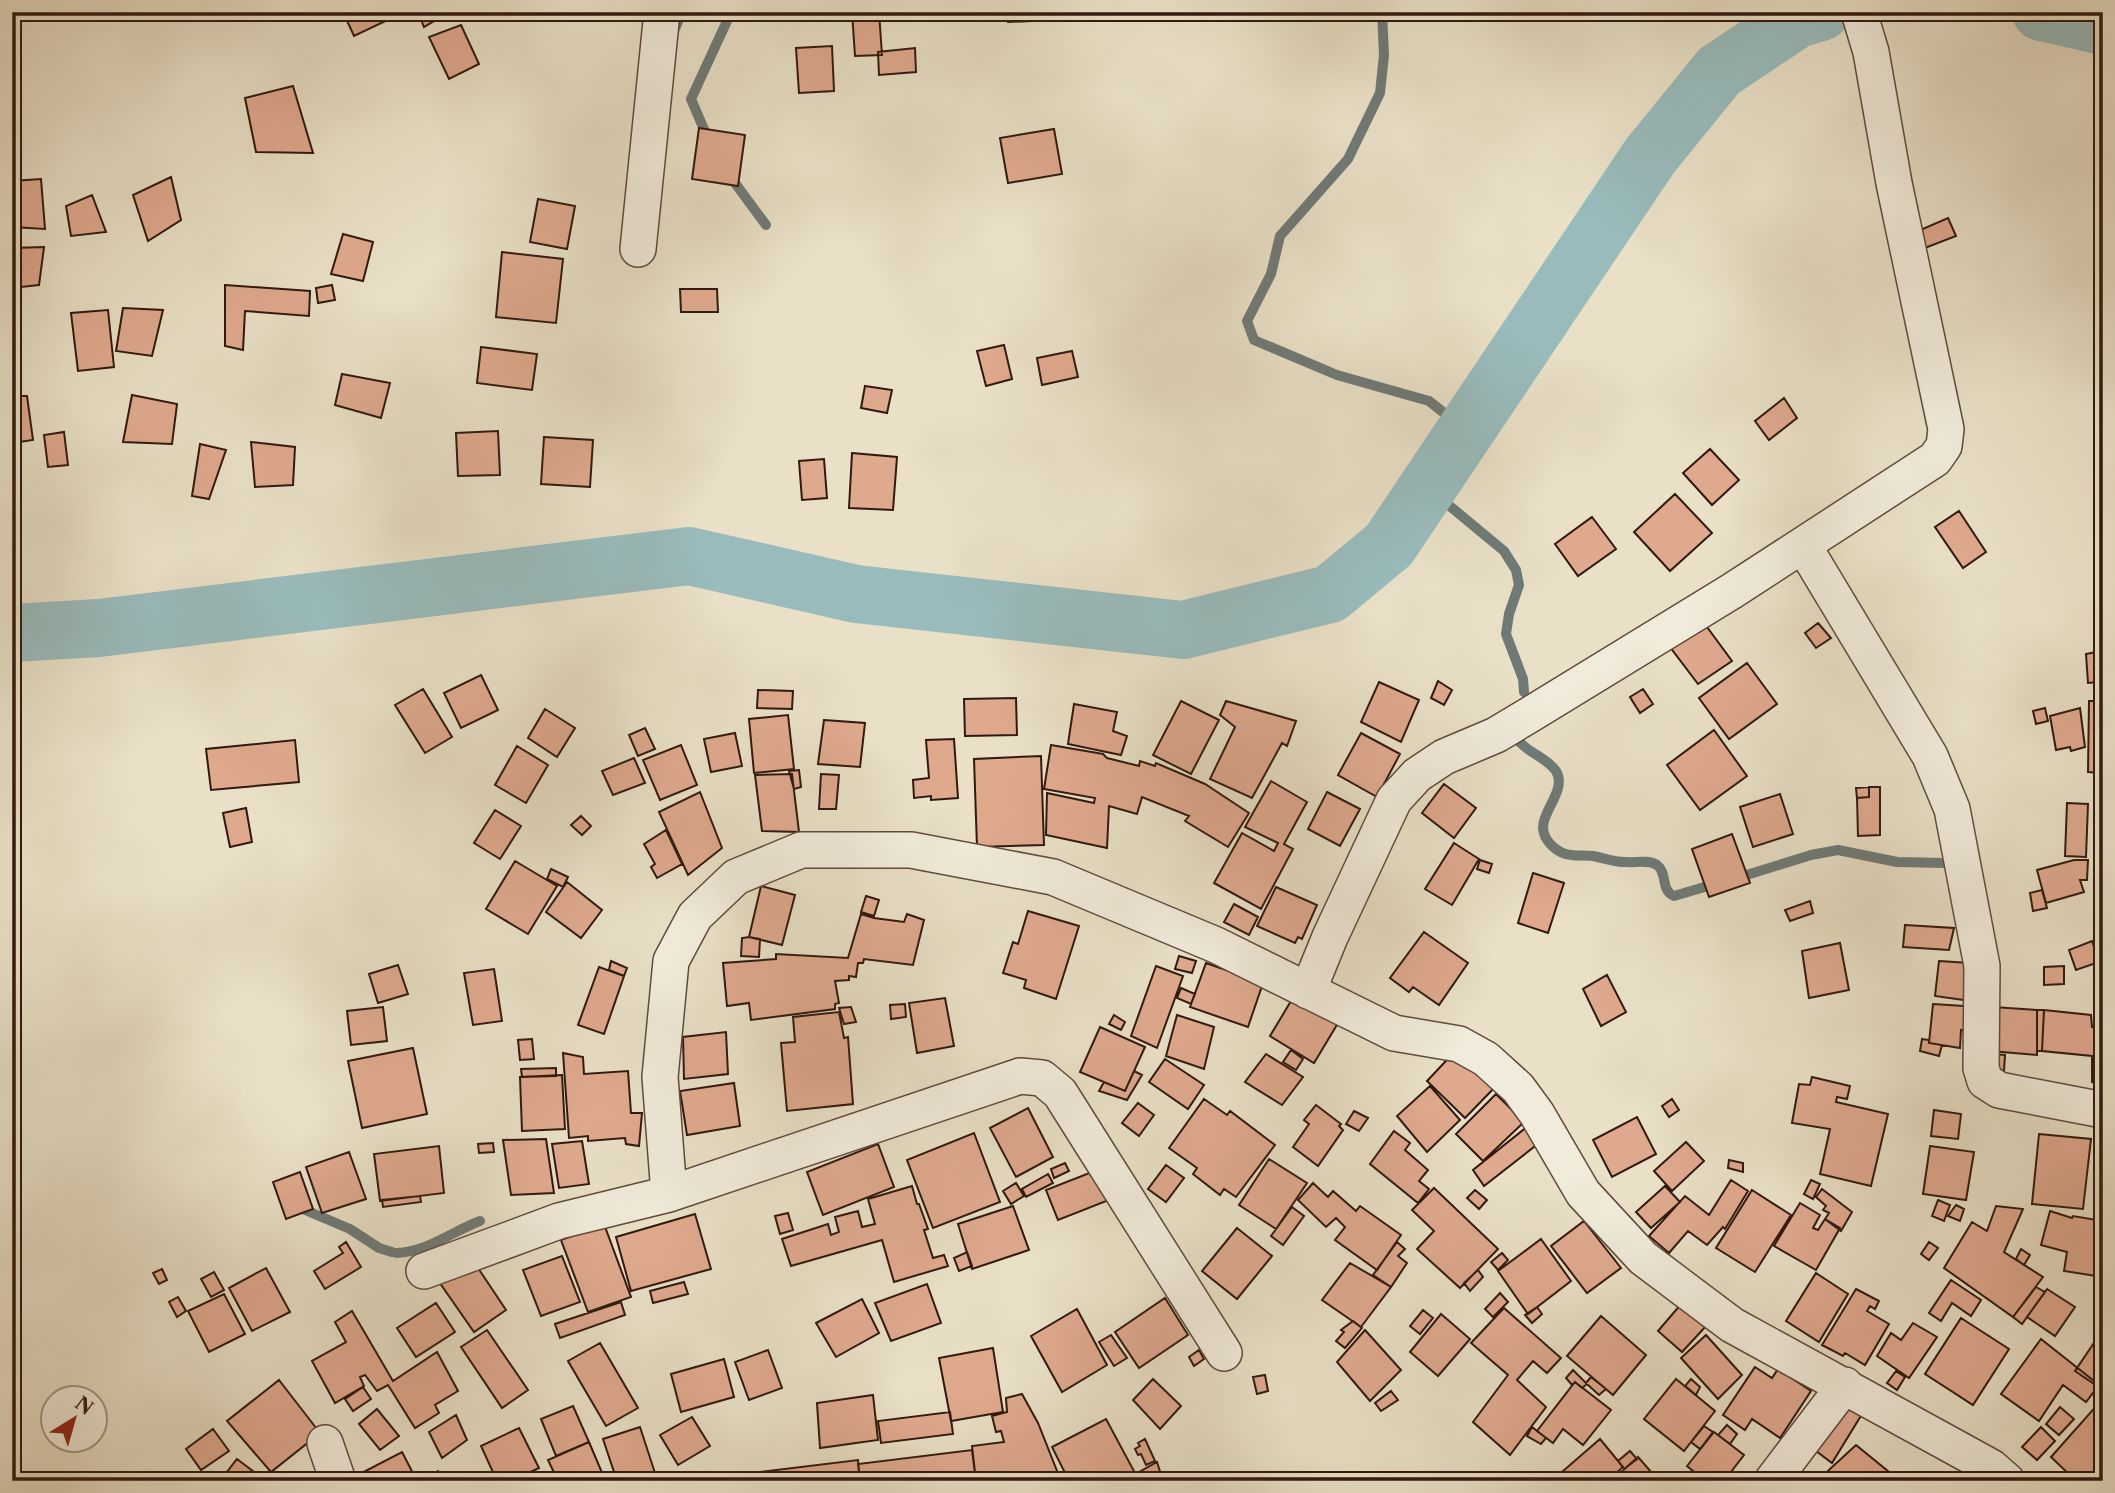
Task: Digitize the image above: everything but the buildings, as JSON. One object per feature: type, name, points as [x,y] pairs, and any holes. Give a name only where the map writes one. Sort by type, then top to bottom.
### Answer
[{"type":"street","points":[[638,249],[662,12]]},
{"type":"street","points":[[1308,991],[1394,800],[1417,775],[1444,757],[1496,734],[1732,591],[1935,459],[1944,446],[1946,429],[1894,183],[1871,52],[1859,12]]},
{"type":"street","points":[[1803,544],[1930,755],[1952,809],[1982,966],[1980,1068],[1985,1081],[1999,1090],[2103,1110]]},
{"type":"street","points":[[669,1194],[660,1077],[671,961],[695,916],[736,877],[801,850],[911,849],[1053,877],[1216,945],[1394,1033],[1459,1044],[1486,1059],[1518,1088],[1593,1205],[1643,1258],[1732,1325],[1991,1467],[2007,1481]]},
{"type":"street","points":[[424,1271],[559,1221],[669,1194],[1020,1076],[1042,1078],[1060,1093],[1224,1353]]},
{"type":"street","points":[[1772,1481],[1845,1385]]},
{"type":"street","points":[[326,1443],[338,1481]]},
{"type":"waterway","points":[[674,31],[682,12]]},
{"type":"waterway","points":[[709,141],[691,99],[727,21],[725,12]]},
{"type":"waterway","points":[[1382,12],[1384,55],[1380,93],[1348,159],[1280,236],[1271,274],[1247,321],[1254,340],[1337,375],[1429,401],[1467,431]]},
{"type":"waterway","points":[[12,633],[99,628],[689,556],[856,594],[1183,630],[1330,594],[1389,545],[1650,156],[1719,71],[1797,19],[1821,12]]},
{"type":"waterway","points":[[2041,12],[2103,26]]},
{"type":"waterway","points":[[729,175],[766,225]]},
{"type":"waterway","points":[[1428,488],[1504,551],[1516,570],[1519,585],[1509,614],[1506,634],[1523,679],[1524,692]]},
{"type":"waterway","points":[[1512,732],[1522,745],[1552,766],[1559,778],[1557,792],[1543,827],[1548,842],[1556,849],[1571,855],[1621,862],[1653,863],[1660,868],[1667,890],[1674,896],[1715,884]]},
{"type":"waterway","points":[[1737,878],[1811,855],[1838,850],[1897,862],[1946,863],[1956,867]]},
{"type":"waterway","points":[[298,1207],[350,1229],[379,1248],[392,1252]]},
{"type":"waterway","points":[[397,1253],[419,1249],[480,1221]]}]
